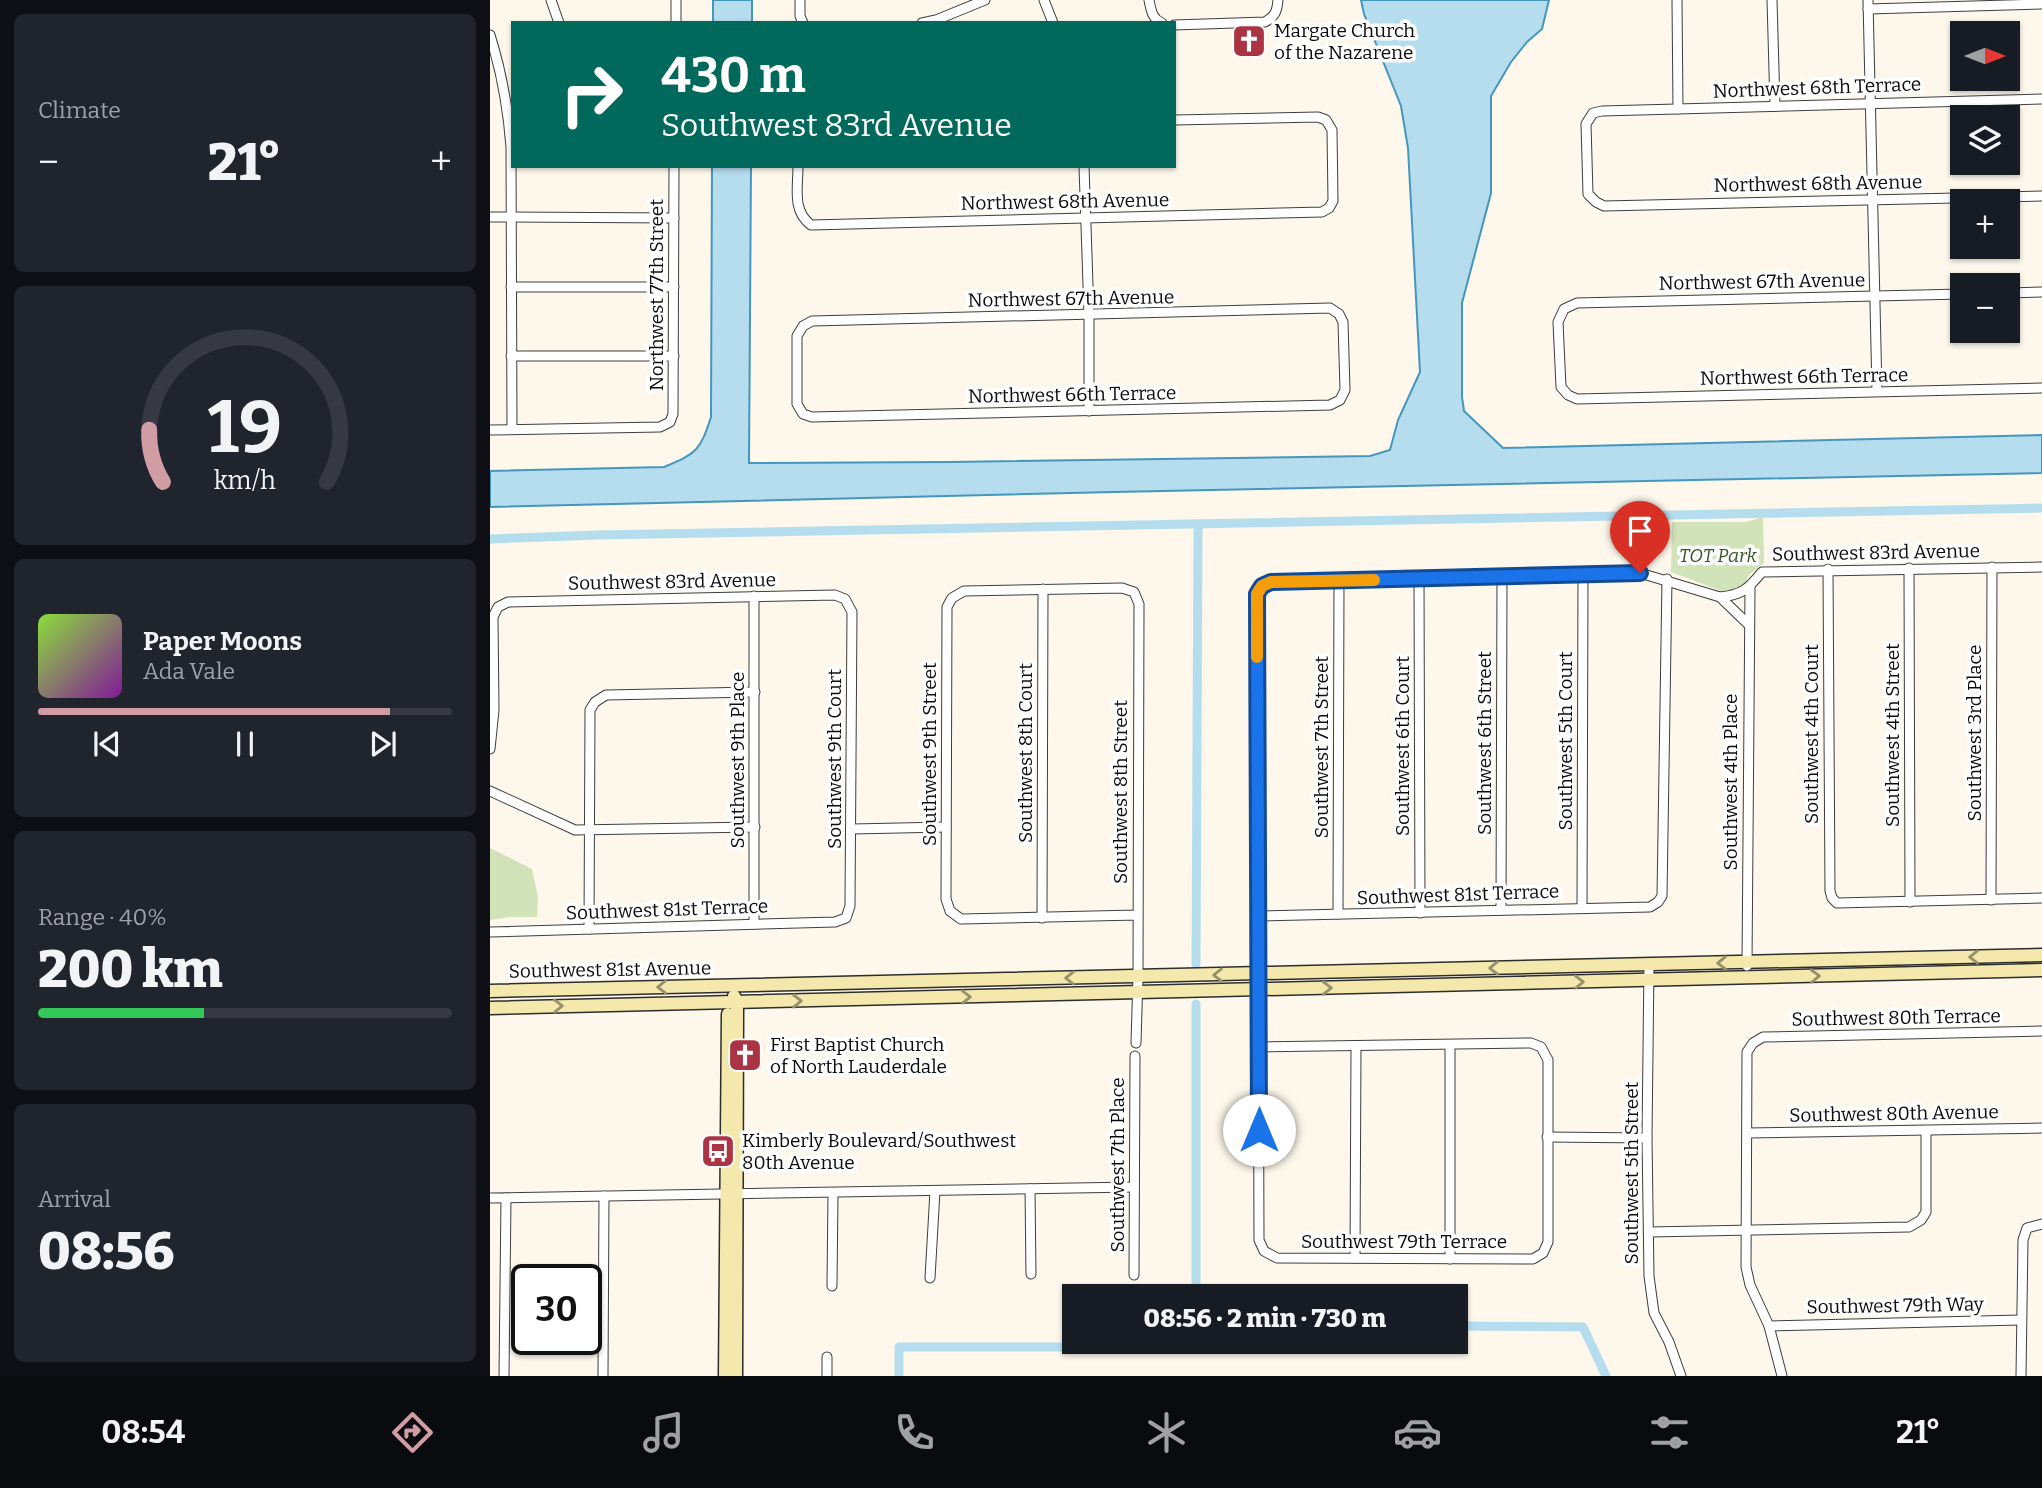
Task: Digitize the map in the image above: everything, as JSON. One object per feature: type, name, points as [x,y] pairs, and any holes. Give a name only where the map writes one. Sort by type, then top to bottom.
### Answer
[{"type":"street","points":[[551,0],[558,21]]},
{"type":"street","points":[[676,0],[676,21]]},
{"type":"street","points":[[800,0],[802,21]]},
{"type":"street","points":[[931,21],[985,0]]},
{"type":"street","points":[[1044,0],[1052,21]]},
{"type":"street","points":[[1149,0],[1152,14],[1158,21]]},
{"type":"street","points":[[1176,25],[1265,22],[1273,17],[1278,0]]},
{"type":"street","points":[[1677,0],[1678,109]]},
{"type":"street","points":[[1772,0],[1775,106]]},
{"type":"street","points":[[1877,391],[1868,4],[2042,4]]},
{"type":"street","points":[[490,36],[508,104],[511,136]]},
{"type":"street","name":"Northwest 68th Terrace","points":[[1595,202],[1588,194],[1586,124],[1593,113],[2042,99]]},
{"type":"street","name":"Northwest 68th Avenue","points":[[798,168],[797,210],[803,220],[811,225],[1322,212],[1329,208],[1333,201],[1332,130],[1326,120],[1318,117],[1176,120]]},
{"type":"street","points":[[490,430],[512,429],[512,168]]},
{"type":"street","name":"Northwest 77th Street","points":[[512,429],[660,427],[670,422],[673,414],[674,356],[674,168]]},
{"type":"street","points":[[1084,168],[1089,411]]},
{"type":"street","name":"Northwest 68th Avenue","points":[[1595,202],[1604,206],[2042,196]]},
{"type":"street","points":[[490,217],[674,218]]},
{"type":"street","points":[[512,287],[674,287]]},
{"type":"street","points":[[2020,293],[2042,292]]},
{"type":"street","name":"Northwest 67th Avenue","points":[[1568,395],[1561,387],[1558,322],[1564,309],[1577,303],[1950,294]]},
{"type":"street","name":"Northwest 67th Avenue","points":[[803,414],[797,404],[797,336],[803,326],[812,321],[1330,309],[1339,314],[1343,322],[1345,390],[1340,400]]},
{"type":"street","points":[[512,356],[674,356]]},
{"type":"street","name":"Northwest 66th Terrace","points":[[1568,395],[1577,399],[2042,388]]},
{"type":"street","name":"Northwest 66th Terrace","points":[[803,414],[811,417],[1330,405],[1340,400]]},
{"type":"street","name":"Southwest 83rd Avenue","points":[[1720,597],[1736,595],[1750,587],[1762,572],[2042,566]]},
{"type":"street","name":"Southwest 3rd Place","points":[[1991,900],[1992,567]]},
{"type":"street","name":"Southwest 4th Street","points":[[1909,568],[1910,902]]},
{"type":"street","name":"Southwest 4th Court","points":[[1828,569],[1830,891],[1837,903],[1910,902]]},
{"type":"street","points":[[1647,1138],[1547,1137],[1548,1060],[1541,1047],[1531,1043],[1259,1047],[1257,594],[1262,586],[1271,582],[1640,573],[1720,597],[1749,625]]},
{"type":"street","name":"Southwest 5th Court","points":[[1582,908],[1583,575]]},
{"type":"street","name":"Southwest 6th Street","points":[[1501,910],[1502,576]]},
{"type":"street","name":"Southwest 6th Court","points":[[1419,579],[1420,913]]},
{"type":"street","name":"Southwest 81st Terrace","points":[[1258,916],[1650,907],[1658,902],[1662,896],[1667,579]]},
{"type":"street","name":"Southwest 7th Street","points":[[1338,914],[1339,580]]},
{"type":"street","name":"Southwest 8th Street","points":[[1043,589],[1122,587],[1134,592],[1139,604],[1136,993]]},
{"type":"street","name":"Southwest 4th Place","points":[[1747,978],[1750,587]]},
{"type":"street","name":"Southwest 9th Street","points":[[1042,918],[961,919],[950,911],[946,899],[946,827],[947,607],[952,598],[964,591],[1043,589]]},
{"type":"street","name":"Southwest 8th Court","points":[[1042,918],[1043,589]]},
{"type":"street","name":"Southwest 83rd Avenue","points":[[490,749],[494,710],[492,617],[498,607],[508,603],[835,594],[845,599]]},
{"type":"street","name":"Southwest 9th Place","points":[[754,596],[754,924]]},
{"type":"street","name":"Southwest 9th Court","points":[[845,599],[852,612],[852,829],[850,906],[846,918]]},
{"type":"street","points":[[589,929],[590,710],[595,702],[606,695],[755,692]]},
{"type":"street","points":[[490,791],[575,830],[755,827]]},
{"type":"street","points":[[852,829],[946,827]]},
{"type":"street","points":[[1910,902],[2042,898]]},
{"type":"street","points":[[1042,918],[1138,915]]},
{"type":"street","name":"Southwest 81st Terrace","points":[[490,932],[835,922],[846,918]]},
{"type":"street","name":"Southwest 81st Avenue","points":[[490,991],[2042,955]]},
{"type":"street","name":"Southwest 5th Street","points":[[1648,964],[1649,1276],[1654,1312],[1669,1342],[1681,1376]]},
{"type":"street","name":"Southwest 81st Avenue","points":[[490,1008],[2042,970]]},
{"type":"street","points":[[725,1376],[731,1194],[730,986]]},
{"type":"street","points":[[1136,993],[1136,1043]]},
{"type":"street","name":"Southwest 80th Terrace","points":[[1747,1133],[1747,1052],[1753,1043],[1763,1037],[2042,1031]]},
{"type":"street","points":[[1450,1045],[1450,1259]]},
{"type":"street","points":[[1355,1258],[1356,1046]]},
{"type":"street","name":"Southwest 79th Terrace","points":[[1259,1047],[1259,1240],[1264,1251],[1277,1258],[1533,1259],[1543,1253],[1548,1242],[1547,1137]]},
{"type":"street","name":"Southwest 7th Place","points":[[1134,1275],[1135,1056]]},
{"type":"street","name":"Southwest 80th Avenue","points":[[1747,1133],[2042,1128]]},
{"type":"street","points":[[1648,1232],[1909,1227],[1921,1220],[1926,1212],[1926,1131]]},
{"type":"street","points":[[1747,1133],[1746,1268],[1750,1285],[1769,1326],[1782,1376]]},
{"type":"street","points":[[490,1198],[1133,1188]]},
{"type":"street","points":[[1030,1189],[1031,1274]]},
{"type":"street","points":[[930,1278],[935,1191]]},
{"type":"street","points":[[832,1286],[833,1192]]},
{"type":"street","points":[[731,1194],[736,1376]]},
{"type":"street","points":[[603,1376],[604,1196]]},
{"type":"street","points":[[504,1376],[506,1198]]},
{"type":"street","points":[[2021,1376],[2023,1240],[2027,1228],[2042,1224]]},
{"type":"street","name":"Southwest 79th Way","points":[[1769,1326],[2021,1320]]},
{"type":"street","points":[[827,1357],[827,1376]]},
{"type":"green space","name":"TOT Park","points":[[1763,517],[1764,563],[1749,575],[1743,586],[1724,592],[1671,572],[1672,522],[1746,522]]},
{"type":"green space","points":[[490,848],[532,869],[538,897],[537,917],[490,920]]},
{"type":"water","points":[[713,0],[752,0],[752,21],[713,21]]},
{"type":"water","points":[[1361,0],[1549,0],[1542,29],[1511,62],[1491,96],[1491,193],[1462,303],[1464,411],[1503,448],[2042,435],[2042,473],[490,507],[490,471],[664,467],[684,458],[700,444],[711,417],[712,168],[751,168],[749,463],[1370,456],[1390,450],[1398,420],[1420,372],[1408,148],[1401,106],[1364,14]]},
{"type":"waterway","points":[[490,539],[2042,508]]},
{"type":"waterway","points":[[1196,964],[1198,527]]},
{"type":"waterway","points":[[1196,1004],[1196,1284]]},
{"type":"waterway","points":[[1468,1326],[1583,1327],[1606,1376]]},
{"type":"waterway","points":[[899,1376],[899,1347],[1062,1347]]},
{"type":"slow traffic","points":[[1257,657],[1257,594],[1262,586],[1271,582],[1374,580]]},
{"type":"place","name":"Margate Church of the Nazarene","points":[[1249,41]]},
{"type":"place","name":"First Baptist Church of North Lauderdale","points":[[745,1055]]},
{"type":"place","name":"Kimberly Boulevard/Southwest 80th Avenue","points":[[718,1151]]},
{"type":"route","points":[[1259,1130],[1257,594],[1262,586],[1271,582],[1640,573]]}]
